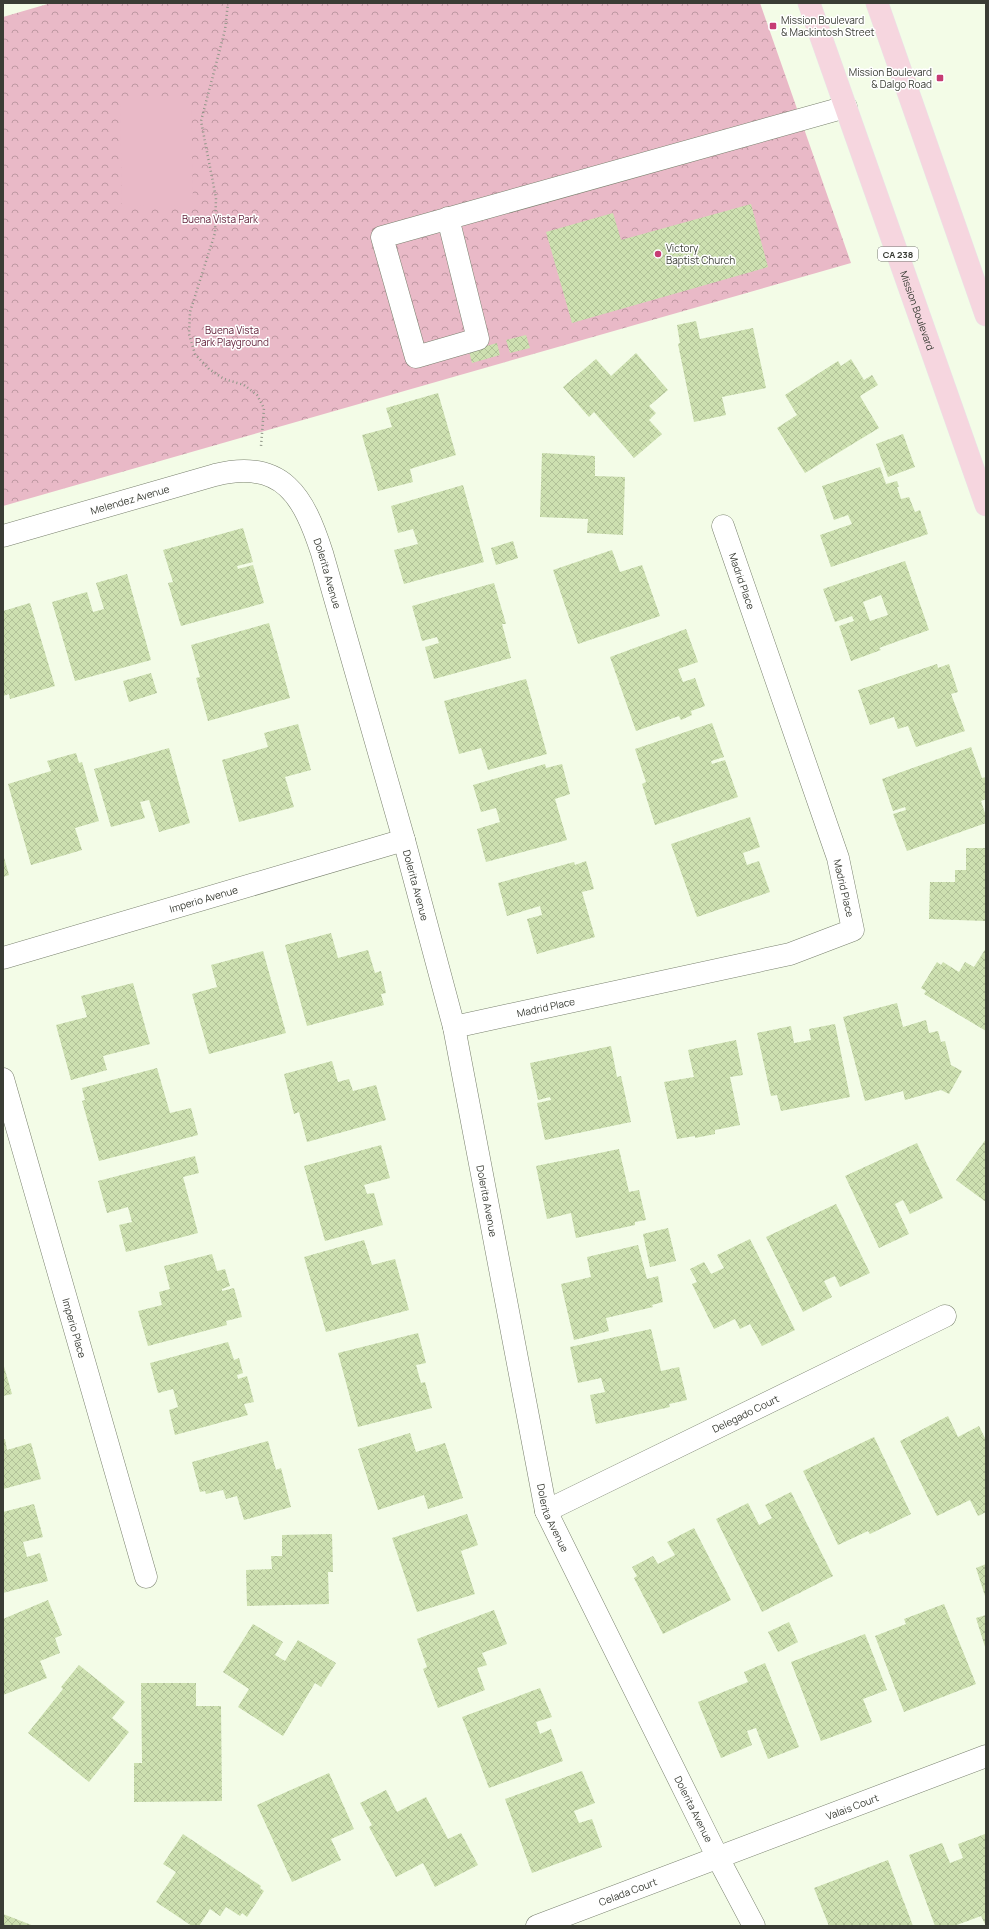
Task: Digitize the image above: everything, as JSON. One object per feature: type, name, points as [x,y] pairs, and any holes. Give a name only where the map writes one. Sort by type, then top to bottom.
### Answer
[{"type":"main road","name":"Mission Boulevard","points":[[810,3],[986,505]]},
{"type":"main road","points":[[877,3],[986,315]]},
{"type":"street","points":[[448,218],[478,339],[416,357],[382,237],[448,218],[846,107]]},
{"type":"street","name":"Melendez Avenue","points":[[3,536],[226,472],[249,470],[257,472]]},
{"type":"street","name":"Dolerita Avenue","points":[[257,472],[268,475],[287,485],[301,502],[312,526],[404,840],[454,1027],[546,1511],[718,1858],[754,1926]]},
{"type":"street","name":"Madrid Place","points":[[454,1027],[790,954],[853,930],[838,858],[723,526]]},
{"type":"street","name":"Imperio Avenue","points":[[3,958],[404,840]]},
{"type":"street","name":"Imperio Place","points":[[3,1078],[146,1577]]},
{"type":"street","name":"Delegado Court","points":[[546,1511],[945,1316]]},
{"type":"street","name":"Valais Court","points":[[718,1858],[986,1756]]},
{"type":"street","name":"Celada Court","points":[[537,1926],[718,1858]]},
{"type":"path","points":[[228,3],[225,30],[201,121],[216,198],[215,233],[190,312],[189,334],[195,354],[209,369],[224,379],[244,386],[257,395],[264,408],[257,472]]},
{"type":"green space","name":"Buena Vista Park","points":[[51,3],[760,3],[851,263],[3,506],[3,17]]},
{"type":"green space","points":[[120,98],[191,98],[193,205],[122,206]]},
{"type":"building","name":"Victory Baptist Church","points":[[751,204],[768,267],[572,323],[546,232],[613,213],[621,240]]},
{"type":"building","points":[[696,321],[700,339],[753,328],[766,388],[722,397],[726,415],[694,422],[678,344],[680,343],[677,325]]},
{"type":"building","points":[[526,335],[530,348],[510,353],[506,340]]},
{"type":"building","points":[[497,343],[500,355],[472,363],[469,351]]},
{"type":"building","points":[[636,353],[668,390],[649,406],[656,413],[649,420],[662,434],[634,458],[594,412],[589,417],[563,387],[596,359],[611,376]]},
{"type":"building","points":[[851,359],[864,380],[872,375],[878,385],[860,396],[879,428],[805,473],[777,428],[797,415],[785,395],[838,361],[841,366]]},
{"type":"building","points":[[438,393],[456,455],[410,469],[413,482],[378,491],[362,435],[392,427],[386,408]]},
{"type":"building","points":[[903,434],[915,467],[888,477],[876,444]]},
{"type":"building","points":[[542,453],[595,456],[595,476],[625,477],[623,535],[587,533],[588,519],[540,517]]},
{"type":"building","points":[[880,467],[886,484],[897,481],[899,487],[897,487],[901,499],[909,497],[915,512],[920,510],[928,534],[831,567],[820,535],[852,524],[848,515],[834,520],[822,486]]},
{"type":"building","points":[[463,485],[484,562],[404,584],[394,550],[418,544],[413,529],[398,533],[391,506]]},
{"type":"building","points":[[243,528],[253,562],[237,566],[238,569],[253,565],[264,603],[181,626],[168,583],[173,582],[163,550]]},
{"type":"building","points":[[513,541],[518,558],[496,565],[491,548]]},
{"type":"building","points":[[612,550],[620,572],[642,565],[660,616],[578,644],[553,570]]},
{"type":"building","points":[[905,561],[929,630],[879,648],[881,650],[851,661],[839,626],[854,621],[852,616],[835,622],[823,589]],"holes":[[[881,595],[888,615],[870,621],[863,602]]]},
{"type":"building","points":[[127,574],[151,660],[75,681],[52,602],[87,592],[93,612],[104,609],[96,583]]},
{"type":"building","points":[[494,583],[506,624],[502,624],[511,658],[434,679],[425,647],[439,643],[437,637],[422,641],[412,606]]},
{"type":"building","points":[[30,603],[55,686],[10,699],[9,694],[3,696],[3,611]]},
{"type":"building","points":[[269,623],[290,698],[208,721],[196,678],[200,677],[191,645]]},
{"type":"building","points":[[686,629],[698,662],[678,669],[683,682],[695,678],[705,706],[691,711],[692,715],[681,720],[679,716],[636,731],[610,657]]},
{"type":"building","points":[[937,664],[938,668],[949,664],[958,692],[951,694],[965,731],[916,747],[908,726],[898,729],[894,717],[870,725],[858,690]]},
{"type":"building","points":[[151,673],[157,693],[129,702],[123,681]]},
{"type":"building","points":[[526,679],[547,754],[488,770],[481,748],[459,754],[444,701]]},
{"type":"building","points":[[712,723],[724,757],[711,761],[712,764],[725,760],[738,797],[655,825],[642,784],[646,782],[635,749]]},
{"type":"building","points":[[298,724],[311,770],[285,777],[294,807],[239,822],[222,760],[268,747],[264,733]]},
{"type":"building","points":[[971,747],[982,778],[986,777],[986,799],[981,801],[986,816],[986,823],[907,851],[893,814],[906,810],[905,807],[893,811],[882,779]]},
{"type":"building","points":[[169,748],[190,823],[159,832],[149,800],[140,802],[145,818],[111,827],[94,769]]},
{"type":"building","points":[[76,753],[79,763],[82,762],[99,821],[75,828],[82,850],[31,865],[8,784],[51,771],[47,761]]},
{"type":"building","points":[[545,764],[546,768],[562,764],[570,794],[555,799],[567,840],[486,862],[477,829],[500,822],[496,808],[481,812],[473,785]]},
{"type":"building","points":[[750,817],[760,847],[743,853],[747,865],[759,861],[770,892],[697,917],[671,844]]},
{"type":"building","points":[[966,848],[986,848],[986,921],[929,919],[930,882],[955,882],[955,870],[966,870]]},
{"type":"building","points":[[3,854],[9,875],[3,877]]},
{"type":"building","points":[[586,861],[594,889],[582,892],[595,937],[537,954],[527,919],[542,915],[540,906],[507,916],[498,883],[574,862],[575,865]]},
{"type":"building","points":[[331,933],[338,958],[368,950],[375,973],[381,971],[386,993],[381,994],[384,1005],[307,1026],[285,945]]},
{"type":"building","points":[[986,948],[986,1031],[924,994],[926,991],[921,988],[937,962],[941,965],[943,962],[959,972],[965,962],[974,967]]},
{"type":"building","points":[[263,951],[286,1033],[209,1054],[192,994],[217,987],[211,965]]},
{"type":"building","points":[[133,983],[150,1044],[103,1056],[107,1070],[71,1080],[56,1025],[87,1017],[81,996]]},
{"type":"building","points":[[897,1003],[903,1027],[926,1020],[929,1033],[938,1031],[941,1042],[945,1041],[951,1065],[962,1071],[949,1094],[941,1090],[905,1100],[903,1091],[865,1101],[843,1017]]},
{"type":"building","points":[[835,1024],[850,1097],[781,1111],[777,1095],[771,1096],[757,1033],[791,1026],[794,1043],[811,1040],[809,1029]]},
{"type":"building","points":[[736,1040],[743,1075],[730,1077],[740,1125],[715,1130],[715,1134],[695,1138],[695,1136],[677,1139],[664,1082],[694,1077],[688,1050]]},
{"type":"building","points":[[611,1046],[617,1077],[621,1076],[631,1122],[545,1140],[537,1103],[551,1100],[550,1097],[538,1100],[530,1063]]},
{"type":"building","points":[[332,1061],[338,1082],[349,1079],[353,1091],[376,1085],[386,1120],[307,1142],[299,1112],[294,1114],[284,1074]]},
{"type":"building","points":[[157,1068],[170,1113],[191,1108],[198,1135],[99,1161],[82,1101],[85,1100],[82,1088]]},
{"type":"building","points":[[986,1139],[986,1202],[956,1180]]},
{"type":"building","points":[[917,1143],[943,1198],[910,1214],[903,1200],[895,1204],[909,1234],[879,1248],[845,1176]]},
{"type":"building","points":[[381,1145],[390,1178],[364,1185],[367,1194],[374,1193],[383,1225],[325,1241],[304,1166]]},
{"type":"building","points":[[619,1149],[629,1192],[639,1190],[646,1220],[635,1222],[635,1225],[576,1238],[571,1213],[547,1219],[536,1166]]},
{"type":"building","points":[[195,1156],[199,1173],[183,1177],[198,1233],[126,1252],[119,1225],[132,1222],[128,1207],[107,1213],[98,1181]]},
{"type":"building","points":[[836,1204],[870,1273],[840,1287],[835,1276],[824,1281],[832,1297],[803,1312],[766,1237]]},
{"type":"building","points":[[668,1228],[676,1261],[650,1267],[643,1234]]},
{"type":"building","points":[[750,1239],[795,1330],[762,1346],[750,1324],[740,1329],[735,1319],[714,1329],[692,1284],[697,1282],[690,1269],[704,1262],[711,1274],[724,1268],[717,1255]]},
{"type":"building","points":[[364,1240],[372,1265],[395,1259],[409,1310],[326,1332],[304,1257]]},
{"type":"building","points":[[638,1245],[647,1279],[658,1276],[663,1302],[652,1305],[653,1307],[606,1318],[609,1331],[574,1340],[561,1284],[591,1277],[587,1257]]},
{"type":"building","points":[[212,1254],[217,1271],[225,1269],[230,1286],[222,1289],[222,1291],[234,1288],[242,1317],[226,1321],[227,1325],[148,1346],[138,1311],[162,1305],[159,1292],[170,1289],[164,1266]]},
{"type":"building","points":[[651,1329],[661,1371],[679,1367],[687,1400],[669,1404],[670,1407],[596,1424],[590,1395],[605,1392],[601,1378],[578,1383],[570,1347]]},
{"type":"building","points":[[418,1333],[426,1363],[416,1365],[421,1383],[425,1382],[432,1408],[358,1427],[338,1353]]},
{"type":"building","points":[[228,1342],[234,1360],[239,1358],[243,1373],[237,1375],[238,1379],[247,1376],[254,1402],[244,1404],[248,1415],[175,1435],[169,1410],[178,1407],[173,1389],[158,1393],[150,1363]]},
{"type":"building","points":[[3,1363],[12,1394],[3,1396]]},
{"type":"building","points":[[948,1416],[958,1437],[979,1426],[986,1440],[986,1512],[978,1516],[970,1500],[937,1516],[900,1441]]},
{"type":"building","points":[[410,1433],[416,1452],[445,1443],[463,1498],[428,1509],[424,1495],[378,1510],[358,1449]]},
{"type":"building","points":[[874,1437],[911,1514],[870,1534],[868,1531],[838,1545],[803,1471]]},
{"type":"building","points":[[3,1439],[5,1439],[7,1450],[31,1443],[41,1479],[3,1489]]},
{"type":"building","points":[[268,1441],[276,1470],[281,1468],[291,1507],[244,1520],[237,1496],[226,1499],[223,1490],[206,1494],[205,1491],[200,1492],[192,1462]]},
{"type":"building","points":[[791,1492],[833,1576],[762,1612],[716,1519],[748,1503],[759,1525],[772,1518],[765,1505]]},
{"type":"building","points":[[34,1504],[43,1537],[23,1542],[27,1557],[40,1553],[48,1581],[3,1593],[3,1512]]},
{"type":"building","points":[[467,1514],[478,1545],[461,1551],[475,1594],[417,1612],[392,1538]]},
{"type":"building","points":[[694,1528],[731,1600],[663,1634],[634,1578],[637,1576],[632,1567],[653,1556],[658,1564],[675,1555],[667,1542]]},
{"type":"building","points":[[332,1534],[333,1572],[328,1572],[329,1604],[247,1606],[246,1570],[272,1569],[271,1556],[282,1556],[282,1535]]},
{"type":"building","points":[[986,1564],[986,1599],[976,1568]]},
{"type":"building","points":[[48,1600],[62,1635],[55,1638],[60,1653],[40,1661],[47,1678],[3,1695],[3,1619]]},
{"type":"building","points":[[944,1604],[976,1684],[904,1712],[875,1636],[906,1624],[904,1619]]},
{"type":"building","points":[[494,1610],[507,1644],[482,1653],[487,1665],[477,1668],[485,1690],[438,1708],[423,1669],[427,1667],[417,1639]]},
{"type":"building","points":[[986,1615],[986,1650],[976,1618]]},
{"type":"building","points":[[789,1622],[798,1642],[778,1652],[768,1632]]},
{"type":"building","points":[[253,1624],[283,1642],[275,1655],[285,1661],[298,1640],[336,1663],[321,1687],[315,1683],[283,1736],[238,1707],[249,1689],[223,1672]]},
{"type":"building","points":[[865,1634],[887,1690],[863,1699],[872,1722],[821,1741],[791,1662]]},
{"type":"building","points":[[765,1663],[799,1747],[768,1759],[756,1728],[747,1731],[752,1745],[721,1758],[698,1702],[748,1682],[744,1672]]},
{"type":"building","points":[[79,1665],[125,1702],[112,1718],[129,1732],[89,1782],[28,1733],[63,1689],[61,1687]]},
{"type":"building","points":[[141,1683],[196,1683],[196,1706],[221,1706],[222,1801],[134,1802],[134,1763],[142,1763]]},
{"type":"building","points":[[540,1688],[552,1717],[536,1722],[540,1734],[551,1729],[563,1761],[489,1788],[462,1717]]},
{"type":"building","points":[[582,1771],[595,1803],[574,1811],[579,1823],[592,1819],[602,1847],[532,1873],[505,1799]]},
{"type":"building","points":[[329,1773],[354,1829],[331,1839],[341,1860],[292,1882],[257,1805]]},
{"type":"building","points":[[386,1790],[397,1812],[426,1797],[448,1839],[461,1833],[478,1865],[435,1887],[423,1863],[396,1877],[369,1827],[372,1825],[360,1803]]},
{"type":"building","points":[[183,1834],[261,1886],[260,1888],[264,1891],[247,1917],[242,1913],[240,1916],[226,1907],[220,1916],[210,1909],[199,1926],[192,1926],[156,1902],[176,1872],[163,1864]]},
{"type":"building","points":[[985,1834],[986,1926],[981,1916],[954,1926],[935,1926],[909,1855],[942,1843],[950,1863],[963,1858],[958,1844]]},
{"type":"building","points":[[888,1860],[913,1926],[829,1926],[814,1888]]},
{"type":"building","points":[[3,1914],[34,1926],[3,1926]]},
{"type":"place","name":"Mission Boulevard & Mackintosh Street","points":[[773,26]]},
{"type":"place","name":"Mission Boulevard & Dalgo Road","points":[[940,78]]},
{"type":"place","name":"Victory Baptist Church","points":[[658,254]]},
{"type":"park label","name":"Buena Vista Park Playground","points":[[232,336]]}]
